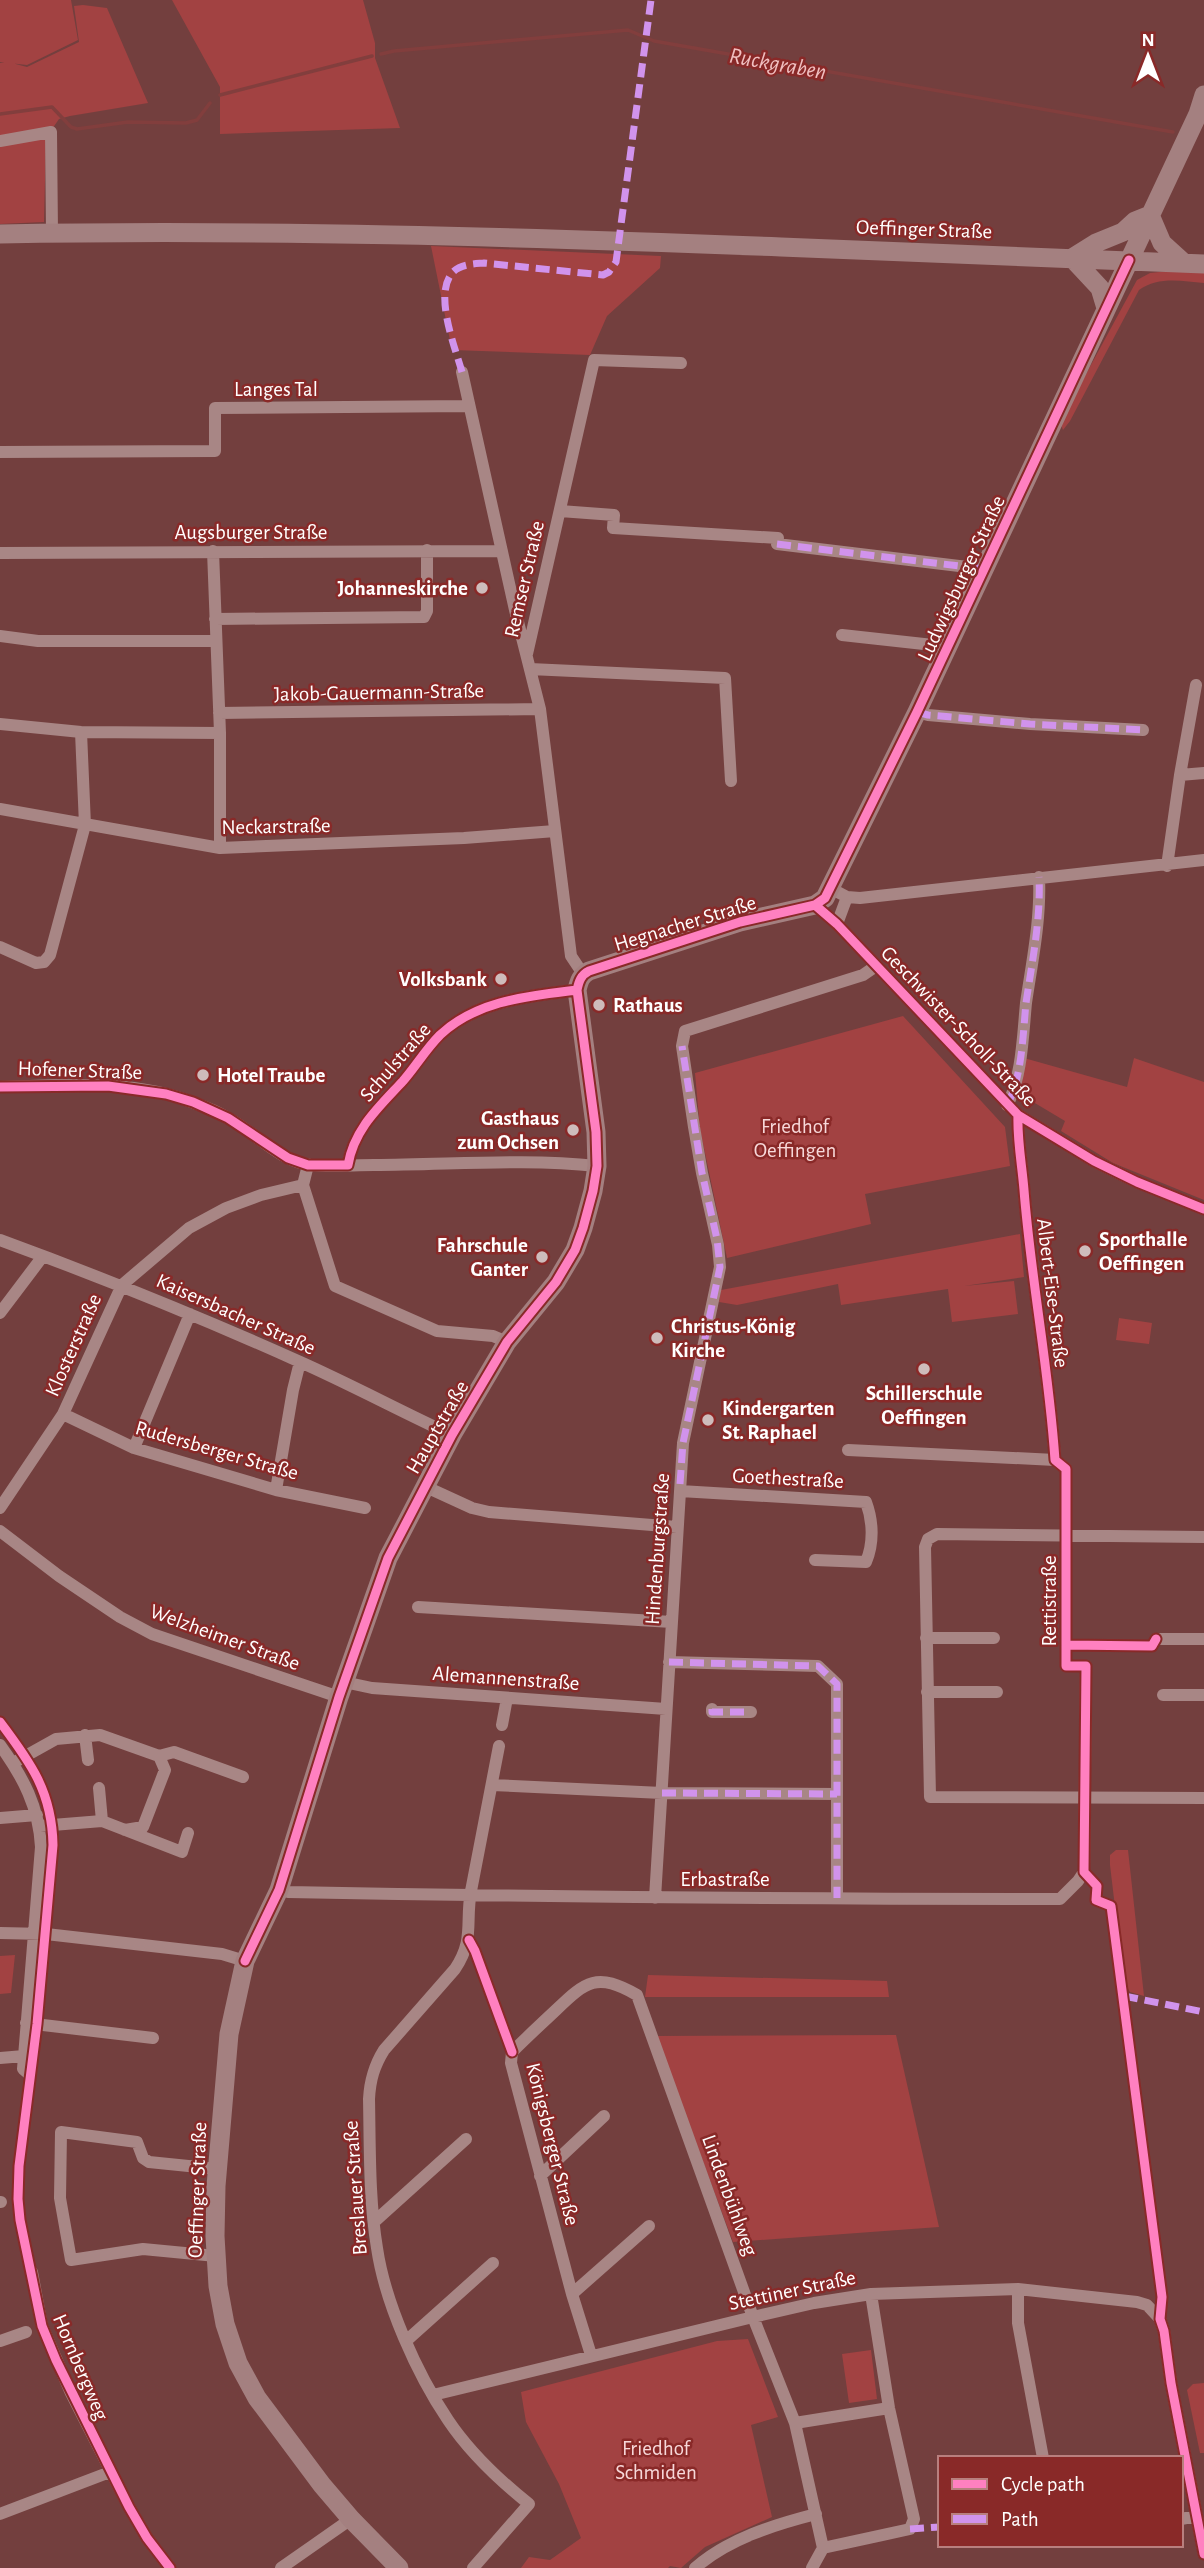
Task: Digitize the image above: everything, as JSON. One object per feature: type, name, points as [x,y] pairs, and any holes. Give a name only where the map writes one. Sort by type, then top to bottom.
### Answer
[{"type":"street","name":"Ludwigsburger Straße","points":[[815,905],[839,893],[917,712],[1204,95]]},
{"type":"street","points":[[0,141],[51,132],[52,233]]},
{"type":"street","points":[[1107,308],[1100,288],[1093,278],[1080,270],[1072,258],[1096,243],[1123,233],[1135,221],[1150,215],[1162,243],[1184,263]]},
{"type":"street","name":"Oeffinger Straße","points":[[0,234],[307,233],[597,239],[1204,264]]},
{"type":"street","name":"Remser Straße","points":[[580,982],[571,956],[540,709],[528,662],[594,360],[681,363]]},
{"type":"street","points":[[462,372],[528,662],[725,678],[731,781]]},
{"type":"street","name":"Langes Tal","points":[[0,452],[215,451],[215,408],[470,407]]},
{"type":"street","points":[[560,511],[614,514],[613,528],[777,541],[984,569]]},
{"type":"street","points":[[215,619],[424,617],[427,611],[427,550]]},
{"type":"street","points":[[213,551],[220,733],[220,848]]},
{"type":"street","name":"Augsburger Straße","points":[[0,553],[502,551]]},
{"type":"street","points":[[842,635],[933,645],[946,649]]},
{"type":"street","points":[[0,636],[38,641],[215,641]]},
{"type":"street","points":[[1167,866],[1196,685]]},
{"type":"street","name":"Jakob-Gauermann-Straße","points":[[219,713],[540,709]]},
{"type":"street","points":[[917,712],[1030,724],[1143,730]]},
{"type":"street","points":[[0,724],[80,732],[220,733]]},
{"type":"street","points":[[0,947],[36,963],[44,962],[50,955],[85,825],[80,732]]},
{"type":"street","points":[[1180,775],[1204,772]]},
{"type":"street","name":"Neckarstraße","points":[[0,809],[220,848],[409,841],[555,831]]},
{"type":"street","points":[[837,924],[839,893],[860,898],[1204,860]]},
{"type":"street","points":[[1007,1105],[1013,1095],[1022,1039],[1034,947],[1039,877]]},
{"type":"street","name":"Hegnacher Straße","points":[[580,982],[740,922],[815,905]]},
{"type":"street","name":"Geschwister-Scholl-Straße","points":[[815,905],[837,924],[1018,1115],[1105,1166],[1204,1209]]},
{"type":"street","name":"Hindenburgstraße","points":[[654,1898],[683,1443],[720,1267],[692,1114],[682,1046],[685,1031],[863,975],[876,967]]},
{"type":"street","name":"Schulstraße","points":[[348,1165],[351,1149],[363,1126],[405,1079],[426,1050],[455,1023],[491,1005],[580,982]]},
{"type":"street","name":"Hauptstraße","points":[[279,1890],[342,1690],[388,1558],[452,1435],[507,1342],[556,1282],[575,1250],[593,1191],[597,1166],[596,1132],[580,982]]},
{"type":"street","name":"Hofener Straße","points":[[0,1087],[108,1086],[166,1094],[193,1102],[228,1118],[288,1158],[308,1165]]},
{"type":"street","name":"Albert-Eise-Straße","points":[[1018,1115],[1017,1135],[1027,1231],[1055,1460]]},
{"type":"street","points":[[507,1342],[493,1336],[437,1331],[335,1286],[303,1185],[308,1165],[510,1161],[597,1166]]},
{"type":"street","name":"Klosterstraße","points":[[0,1508],[63,1414],[122,1285],[189,1228],[226,1208],[257,1196],[303,1185]]},
{"type":"street","name":"Kaisersbacher Straße","points":[[0,1240],[122,1285],[190,1314],[300,1362],[452,1435]]},
{"type":"street","points":[[0,1312],[43,1256]]},
{"type":"street","points":[[134,1448],[190,1314]]},
{"type":"street","points":[[276,1490],[300,1362]]},
{"type":"street","name":"Rudersberger Straße","points":[[63,1414],[134,1448],[276,1490],[365,1508]]},
{"type":"street","points":[[848,1450],[1055,1460]]},
{"type":"street","name":"Rettistraße","points":[[1055,1460],[1066,1469],[1066,1666],[1086,1666],[1086,1797]]},
{"type":"street","points":[[424,1486],[472,1508],[489,1512],[677,1527]]},
{"type":"street","name":"Goethestraße","points":[[680,1491],[866,1502],[870,1514],[871,1550],[866,1562],[815,1560]]},
{"type":"street","name":"Welzheimer Straße","points":[[0,1531],[100,1604],[152,1634],[342,1690]]},
{"type":"street","points":[[1204,1537],[937,1534],[928,1539],[925,1547],[930,1797],[1204,1798]]},
{"type":"street","points":[[418,1607],[672,1622]]},
{"type":"street","points":[[926,1638],[994,1638]]},
{"type":"street","points":[[1156,1639],[1204,1639]]},
{"type":"street","points":[[669,1662],[818,1665],[837,1684],[837,1898]]},
{"type":"street","name":"Alemannenstraße","points":[[342,1690],[372,1688],[666,1709]]},
{"type":"street","points":[[927,1692],[997,1692]]},
{"type":"street","points":[[1163,1695],[1204,1695]]},
{"type":"street","points":[[502,1725],[507,1698]]},
{"type":"street","points":[[712,1709],[712,1712],[751,1712]]},
{"type":"street","points":[[85,1735],[88,1760]]},
{"type":"street","points":[[13,1763],[56,1739],[100,1735],[159,1756],[174,1752],[243,1777]]},
{"type":"street","points":[[0,1745],[25,1783],[39,1820],[41,1847],[23,2069],[30,2075]]},
{"type":"street","name":"Breslauer Straße","points":[[473,2568],[529,2504],[476,2455],[448,2421],[406,2341],[384,2282],[377,2249],[369,2099],[370,2080],[384,2050],[465,1955],[469,1940],[470,1896],[499,1746]]},
{"type":"street","points":[[125,1830],[143,1826],[165,1770],[159,1756]]},
{"type":"street","points":[[492,1785],[662,1793],[837,1794]]},
{"type":"street","points":[[99,1788],[102,1821]]},
{"type":"street","name":"Erbastraße","points":[[279,1890],[470,1896],[1060,1899],[1084,1872],[1086,1797]]},
{"type":"street","points":[[0,1818],[102,1821],[182,1852],[188,1833]]},
{"type":"street","name":"Oeffinger Straße","points":[[279,1890],[245,1961],[229,2034],[215,2236],[218,2286],[225,2324],[238,2363],[257,2398],[351,2519],[399,2568]]},
{"type":"street","points":[[0,1933],[34,1933],[222,1954],[245,1961]]},
{"type":"street","name":"Königsberger Straße","points":[[591,2355],[510,2063],[512,2052],[582,1986],[599,1982],[619,1984],[637,1995]]},
{"type":"street","name":"Lindenbühlweg","points":[[637,1995],[753,2317],[795,2423],[823,2548]]},
{"type":"street","points":[[26,2023],[153,2038]]},
{"type":"street","points":[[0,2058],[24,2056]]},
{"type":"street","points":[[540,2176],[604,2116]]},
{"type":"street","points":[[216,2256],[143,2249],[71,2260],[60,2198],[61,2132],[137,2142],[143,2158],[149,2162],[218,2169]]},
{"type":"street","points":[[374,2221],[466,2138]]},
{"type":"street","points":[[572,2294],[649,2225]]},
{"type":"street","points":[[406,2341],[493,2263]]},
{"type":"street","name":"Hornbergweg","points":[[32,2272],[42,2326],[110,2472],[147,2538],[170,2568]]},
{"type":"street","points":[[1018,2289],[1017,2323],[1043,2456]]},
{"type":"street","name":"Stettiner Straße","points":[[433,2395],[753,2317],[871,2294],[1018,2289],[1137,2302],[1147,2305],[1160,2319],[1164,2331],[1171,2384],[1197,2516]]},
{"type":"street","points":[[812,2568],[823,2548],[910,2529],[914,2519],[889,2408],[871,2294]]},
{"type":"street","points":[[0,2341],[26,2332]]},
{"type":"street","points":[[795,2423],[889,2408]]},
{"type":"street","points":[[0,2514],[110,2472]]},
{"type":"street","points":[[695,2568],[713,2552],[763,2530],[816,2514]]},
{"type":"street","points":[[1183,2519],[1197,2516],[1204,2554]]},
{"type":"street","points":[[281,2568],[351,2519]]},
{"type":"green space","points":[[0,0],[71,0],[78,40],[27,65],[0,62]]},
{"type":"green space","points":[[172,0],[363,0],[375,43],[375,58],[400,128],[220,134],[220,87]]},
{"type":"green space","points":[[74,6],[107,8],[148,103],[59,119],[46,138],[44,222],[0,224],[0,63],[8,62],[27,67],[79,42]]},
{"type":"green space","points":[[431,246],[661,256],[660,268],[607,316],[590,355],[452,350]]},
{"type":"green space","points":[[1150,273],[1204,273],[1204,283],[1162,281],[1139,290],[1063,430],[1060,422],[1137,280]]},
{"type":"green space","name":"Friedhof Oeffingen","points":[[903,1016],[1005,1127],[1010,1166],[865,1194],[871,1224],[727,1258],[700,1129],[695,1073]]},
{"type":"green space","points":[[1024,1058],[1127,1087],[1134,1058],[1204,1082],[1204,1200],[1113,1163],[1061,1131],[1065,1121],[1018,1093]]},
{"type":"green space","points":[[1020,1234],[1024,1277],[964,1286],[1014,1281],[1018,1314],[952,1322],[948,1289],[841,1305],[838,1284],[737,1305],[719,1302],[721,1290]]},
{"type":"green space","points":[[1119,1318],[1152,1323],[1149,1344],[1116,1340]]},
{"type":"green space","points":[[1116,1850],[1128,1850],[1144,1996],[1130,1992],[1124,1983],[1110,1865],[1110,1855]]},
{"type":"green space","points":[[15,1955],[11,1993],[0,1994],[0,1956]]},
{"type":"green space","points":[[648,1975],[887,1981],[889,1997],[645,1997]]},
{"type":"green space","points":[[896,2035],[939,2227],[733,2242],[656,2036]]},
{"type":"green space","name":"Friedhof Schmiden","points":[[748,2339],[778,2417],[751,2425],[772,2517],[705,2547],[681,2568],[521,2568],[529,2557],[550,2560],[581,2538],[559,2484],[526,2422],[521,2392],[717,2341]]},
{"type":"green space","points":[[871,2350],[877,2399],[849,2403],[842,2354]]},
{"type":"green space","points":[[1204,2383],[1204,2453],[1200,2453],[1187,2390],[1193,2384]]},
{"type":"waterway","name":"Ruckgraben","points":[[381,54],[628,30],[654,41],[1173,132]]},
{"type":"waterway","name":"Ruckgraben","points":[[220,95],[372,56]]},
{"type":"waterway","name":"Ruckgraben","points":[[0,114],[52,107],[71,127],[77,129],[128,122],[186,123],[197,120],[210,103]]},
{"type":"marked path","points":[[462,372],[445,306],[447,281],[456,269],[484,263],[603,275],[609,272],[616,262],[651,0]]},
{"type":"marked path","points":[[777,544],[984,569]]},
{"type":"marked path","points":[[917,712],[1030,724],[1143,730]]},
{"type":"marked path","points":[[1007,1105],[1016,1082],[1021,1056],[1037,925],[1039,877]]},
{"type":"marked path","points":[[680,1484],[683,1443],[720,1267],[682,1046]]},
{"type":"marked path","points":[[669,1662],[818,1666],[837,1684],[837,1898]]},
{"type":"marked path","points":[[712,1709],[712,1712],[751,1712]]},
{"type":"marked path","points":[[662,1793],[837,1794]]},
{"type":"marked path","points":[[1124,1996],[1204,2012]]},
{"type":"marked path","points":[[910,2529],[938,2527]]},
{"type":"cycle path","points":[[245,1961],[279,1890],[339,1697],[388,1558],[452,1435],[507,1342],[556,1282],[575,1250],[583,1228],[597,1166],[596,1132],[577,990],[581,979],[589,971],[740,922],[815,905],[825,898],[917,712],[1129,260]]},
{"type":"cycle path","points":[[815,905],[837,924],[1018,1115],[1094,1161],[1204,1209]]},
{"type":"cycle path","points":[[0,1087],[108,1086],[166,1094],[193,1102],[228,1118],[288,1158],[308,1165],[348,1165],[356,1140],[369,1119],[435,1040],[455,1023],[470,1014],[504,1002],[577,990]]},
{"type":"cycle path","points":[[1018,1115],[1027,1224],[1055,1460],[1066,1469],[1066,1666],[1086,1666],[1084,1872],[1097,1886],[1096,1900],[1111,1906],[1162,2297],[1160,2319],[1204,2554]]},
{"type":"cycle path","points":[[1066,1645],[1152,1646],[1156,1639]]},
{"type":"cycle path","points":[[0,1722],[38,1779],[49,1809],[53,1845],[37,2024],[19,2166],[20,2220],[42,2326],[56,2360],[129,2507],[147,2538],[170,2568]]},
{"type":"cycle path","points":[[469,1940],[512,2052]]},
{"type":"place","name":"Johanneskirche","points":[[482,588]]},
{"type":"place","name":"Volksbank","points":[[501,979]]},
{"type":"place","name":"Rathaus","points":[[599,1005]]},
{"type":"place","name":"Hotel Traube","points":[[203,1075]]},
{"type":"place","name":"Gasthaus zum Ochsen","points":[[573,1130]]},
{"type":"place","name":"Sporthalle Oeffingen","points":[[1085,1251]]},
{"type":"place","name":"Fahrschule Ganter","points":[[542,1257]]},
{"type":"place","name":"Christus-König Kirche","points":[[657,1338]]},
{"type":"place","name":"Schillerschule Oeffingen","points":[[924,1369]]},
{"type":"place","name":"Kindergarten St. Raphael","points":[[708,1420]]}]
